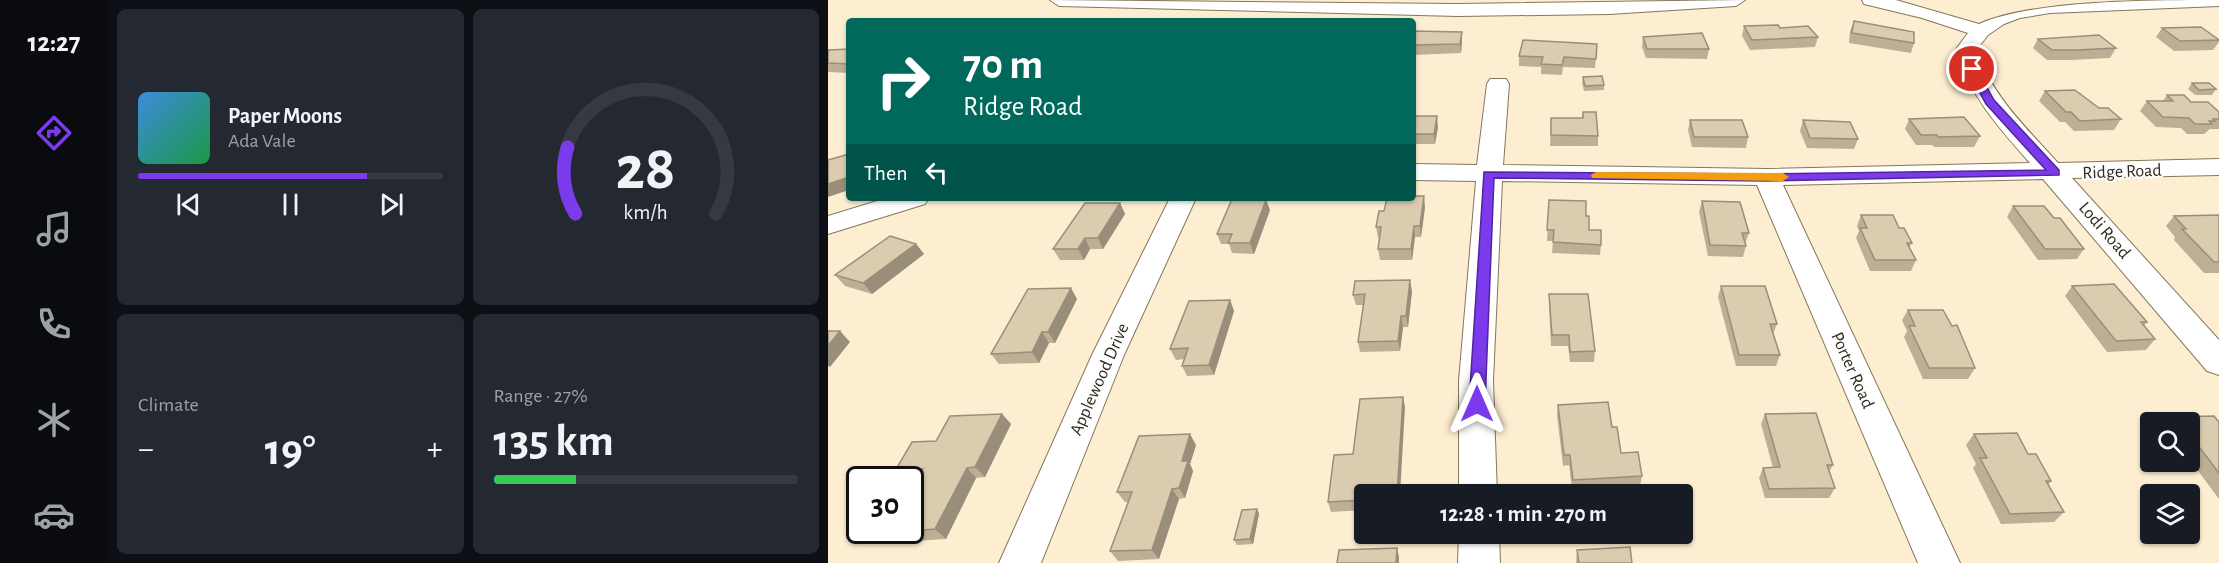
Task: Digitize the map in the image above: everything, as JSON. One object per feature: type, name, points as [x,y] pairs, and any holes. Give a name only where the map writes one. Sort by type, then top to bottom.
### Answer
[{"type":"street","points":[[1059,0],[1477,10],[1593,9],[1736,0]]},
{"type":"street","points":[[1871,0],[1928,12],[1981,31],[1997,20],[2016,13],[2050,7],[2219,0]]},
{"type":"street","name":"Lodi Road","points":[[1981,31],[1966,49],[1972,69],[1990,102],[2055,173],[2219,362]]},
{"type":"street","points":[[1478,484],[1476,381],[1489,174],[1498,84]]},
{"type":"street","name":"Ridge Road","points":[[1416,172],[1767,177],[2055,173],[2219,167]]},
{"type":"street","name":"Porter Road","points":[[1767,177],[1939,563]]},
{"type":"street","points":[[828,225],[908,201]]},
{"type":"street","points":[[828,246],[908,201]]},
{"type":"street","name":"Applewood Drive","points":[[1020,563],[1108,356],[1182,201]]},
{"type":"street","points":[[1479,544],[1479,563]]},
{"type":"building","points":[[1854,21],[1914,32],[1914,43],[1852,33]]},
{"type":"building","points":[[1778,25],[1780,28],[1808,26],[1818,37],[1752,40],[1744,26]]},
{"type":"building","points":[[2201,27],[2219,40],[2180,41],[2162,28]]},
{"type":"building","points":[[1416,31],[1462,32],[1460,44],[1416,45]]},
{"type":"building","points":[[1702,33],[1709,49],[1647,49],[1643,37]]},
{"type":"building","points":[[2099,35],[2116,48],[2052,50],[2038,39]]},
{"type":"building","points":[[1523,40],[1597,44],[1596,59],[1564,57],[1562,65],[1541,64],[1543,57],[1519,56]]},
{"type":"building","points":[[846,49],[846,64],[828,63],[828,50]]},
{"type":"building","points":[[1602,76],[1604,85],[1585,86],[1583,77]]},
{"type":"building","points":[[2192,83],[2209,83],[2216,89],[2199,90]]},
{"type":"building","points":[[2075,90],[2099,108],[2108,108],[2121,119],[2080,121],[2071,112],[2066,112],[2045,91]]},
{"type":"building","points":[[2167,95],[2184,95],[2191,102],[2208,102],[2219,112],[2219,119],[2209,121],[2212,124],[2195,124],[2189,118],[2163,117],[2147,101],[2173,101]]},
{"type":"building","points":[[1583,112],[1596,112],[1598,136],[1551,135],[1551,118],[1583,118]]},
{"type":"building","points":[[1416,116],[1437,116],[1434,134],[1416,134]]},
{"type":"building","points":[[1964,117],[1980,136],[1921,135],[1909,119]]},
{"type":"building","points":[[1690,120],[1742,120],[1748,137],[1694,137]]},
{"type":"building","points":[[1803,120],[1850,122],[1858,139],[1810,138]]},
{"type":"building","points":[[846,155],[846,178],[828,184],[828,160]]},
{"type":"building","points":[[1416,196],[1424,196],[1420,226],[1414,226],[1411,249],[1378,249],[1381,227],[1376,227],[1379,211],[1384,211],[1386,201],[1416,201]]},
{"type":"building","points":[[1549,200],[1586,201],[1589,230],[1601,230],[1601,245],[1553,242],[1554,230],[1547,230]]},
{"type":"building","points":[[1231,201],[1266,201],[1250,243],[1228,243],[1232,234],[1217,234]]},
{"type":"building","points":[[1702,201],[1740,202],[1749,233],[1742,233],[1746,246],[1710,245]]},
{"type":"building","points":[[1085,203],[1120,203],[1098,238],[1085,238],[1078,249],[1053,249]]},
{"type":"building","points":[[2013,206],[2044,206],[2054,218],[2060,218],[2084,249],[2045,249]]},
{"type":"building","points":[[1861,215],[1893,215],[1899,228],[1904,228],[1912,243],[1907,243],[1916,260],[1875,260],[1860,228],[1867,228]]},
{"type":"building","points":[[2219,215],[2219,262],[2214,262],[2182,229],[2186,229],[2174,216]]},
{"type":"building","points":[[890,236],[916,244],[863,283],[835,275]]},
{"type":"building","points":[[1410,280],[1406,316],[1401,316],[1398,341],[1358,342],[1365,294],[1353,295],[1355,281]]},
{"type":"building","points":[[2114,284],[2147,322],[2141,322],[2155,339],[2116,341],[2072,286]]},
{"type":"building","points":[[1721,286],[1765,286],[1777,324],[1770,324],[1780,355],[1739,355]]},
{"type":"building","points":[[1071,288],[1048,332],[1042,332],[1032,352],[991,354],[1028,289]]},
{"type":"building","points":[[1549,294],[1588,294],[1595,351],[1570,352],[1569,335],[1552,335]]},
{"type":"building","points":[[1230,300],[1209,365],[1182,366],[1188,348],[1170,349],[1189,301]]},
{"type":"building","points":[[1908,310],[1943,310],[1952,326],[1957,325],[1975,368],[1929,368],[1909,326],[1915,326]]},
{"type":"building","points":[[828,331],[840,331],[828,346]]},
{"type":"building","points":[[1403,397],[1398,484],[1354,484],[1354,501],[1328,502],[1334,455],[1353,454],[1360,399]]},
{"type":"building","points":[[1608,402],[1612,427],[1617,427],[1621,453],[1638,452],[1642,476],[1573,480],[1570,455],[1564,455],[1558,405]]},
{"type":"building","points":[[1816,413],[1833,465],[1827,465],[1835,488],[1769,489],[1763,468],[1780,467],[1765,414]]},
{"type":"building","points":[[1002,414],[975,467],[967,468],[935,529],[924,530],[924,466],[898,466],[912,442],[936,441],[950,416]]},
{"type":"building","points":[[2200,416],[2214,416],[2219,422],[2219,473],[2200,448]]},
{"type":"building","points":[[2017,433],[2028,454],[2036,454],[2051,481],[2046,481],[2064,512],[2010,514],[1980,458],[1987,458],[1974,434]]},
{"type":"building","points":[[1190,434],[1182,461],[1188,461],[1179,488],[1172,489],[1152,550],[1110,551],[1132,492],[1117,492],[1139,436]]},
{"type":"building","points":[[1257,509],[1250,539],[1234,540],[1242,510]]},
{"type":"building","points":[[1630,547],[1632,563],[1579,563],[1577,550]]},
{"type":"building","points":[[1397,548],[1396,563],[1337,563],[1339,550]]},
{"type":"slow traffic","points":[[1596,175],[1783,177]]},
{"type":"route","points":[[1477,404],[1476,381],[1489,174],[1767,177],[2055,173],[1990,102],[1972,69]]}]
